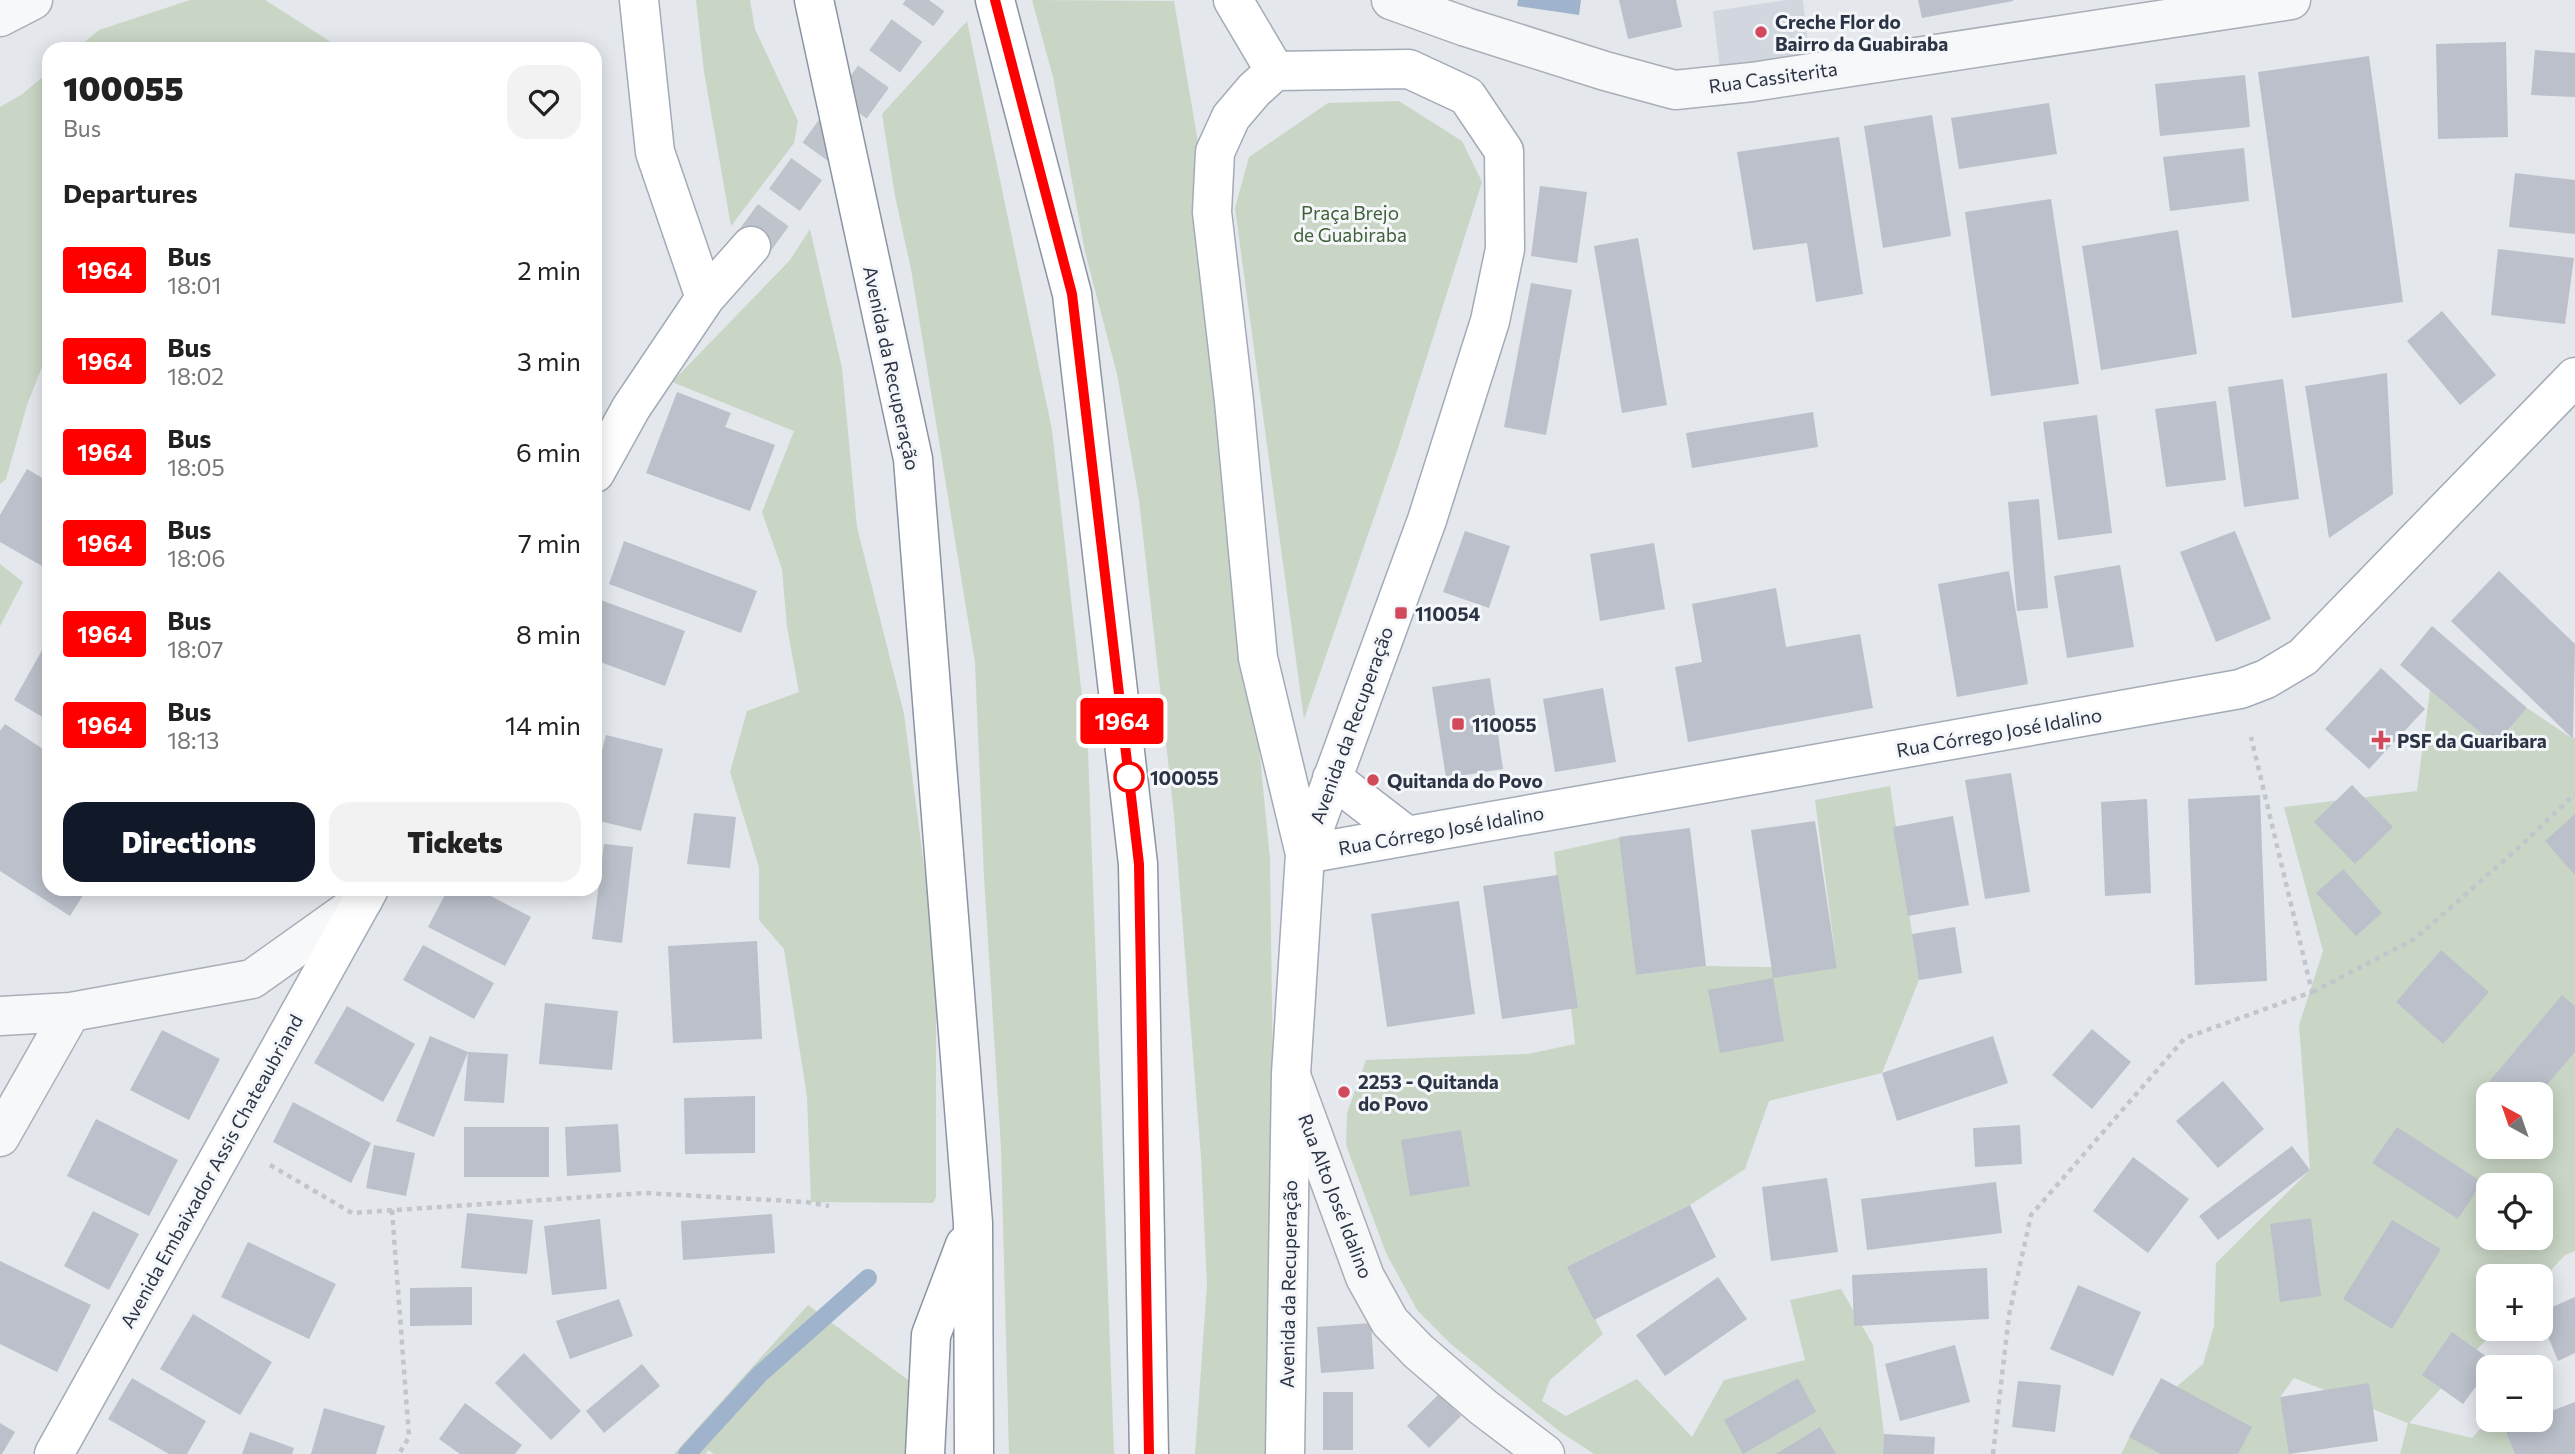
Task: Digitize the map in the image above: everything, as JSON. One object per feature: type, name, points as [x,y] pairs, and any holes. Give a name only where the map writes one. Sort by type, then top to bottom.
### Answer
[{"type":"main road","points":[[639,0],[655,152],[705,298]]},
{"type":"main road","name":"Avenida da Recuperação","points":[[814,0],[913,460],[972,1223],[974,1454]]},
{"type":"main road","points":[[995,0],[1072,294],[1139,864],[1149,1454]]},
{"type":"main road","points":[[1233,0],[1275,71],[1231,117],[1215,152],[1212,212],[1234,401],[1258,658],[1305,854]]},
{"type":"main road","name":"Avenida da Recuperação","points":[[1275,71],[1409,69],[1467,96],[1504,151],[1505,249],[1490,321],[1427,520],[1305,854],[1290,1074],[1285,1454]]},
{"type":"main road","points":[[602,460],[631,408],[705,298],[751,246]]},
{"type":"main road","name":"Rua Córrego José Idalino","points":[[1305,854],[2240,690],[2266,679],[2303,657],[2575,377]]},
{"type":"main road","points":[[1332,778],[1406,835]]},
{"type":"main road","name":"Avenida Embaixador Assis Chateaubriand","points":[[54,1454],[365,896]]},
{"type":"main road","points":[[925,1454],[931,1335],[972,1223]]},
{"type":"street","points":[[0,17],[33,0]]},
{"type":"street","name":"Rua Cassiterita","points":[[1391,0],[1466,27],[1675,90],[1752,82],[2291,0]]},
{"type":"street","points":[[0,1016],[71,1012],[252,979],[365,896]]},
{"type":"street","points":[[0,1137],[71,1012]]},
{"type":"street","name":"Rua Alto José Idalino","points":[[1290,1074],[1365,1277],[1390,1322],[1418,1352],[1483,1407],[1545,1454]]},
{"type":"path","points":[[2240,690],[2312,992]]},
{"type":"path","points":[[1993,1454],[2009,1315],[2031,1216],[2185,1038],[2312,992],[2416,938],[2575,794]]},
{"type":"path","points":[[229,1141],[352,1213],[645,1193],[806,1202],[829,1206]]},
{"type":"path","points":[[392,1210],[409,1437],[399,1454]]},
{"type":"shaded area","name":"Creche Flor do Bairro da Guabiraba","points":[[1803,0],[1809,54],[1720,69],[1713,11]]},
{"type":"green space","points":[[190,0],[265,0],[331,42],[84,42],[99,30]]},
{"type":"green space","points":[[696,0],[750,0],[755,29],[798,121],[794,143],[731,226],[704,72]]},
{"type":"green space","points":[[1032,0],[1174,1],[1203,172],[1270,859],[1280,1454],[1195,1454],[1207,1284],[1201,1157],[1174,815],[1139,500],[1117,374],[1085,252],[1053,77]]},
{"type":"green space","points":[[967,21],[1052,430],[1088,750],[1114,1454],[1009,1454],[1001,1148],[984,877],[975,663],[911,269],[895,196],[882,114]]},
{"type":"green space","points":[[42,78],[42,367],[27,405],[6,479],[0,484],[0,107],[21,95]]},
{"type":"green space","name":"Praça Brejo de Guabiraba","points":[[1399,101],[1462,141],[1482,182],[1398,448],[1304,719],[1235,208],[1249,157],[1328,103]]},
{"type":"green space","points":[[810,229],[842,368],[857,527],[904,714],[936,956],[936,1197],[933,1203],[811,1202],[807,1097],[784,949],[759,920],[759,867],[730,772],[747,711],[799,692],[787,627],[782,569],[762,512],[794,431],[672,382],[790,260]]},
{"type":"green space","points":[[0,564],[23,582],[0,626]]},
{"type":"green space","points":[[2430,690],[2495,745],[2527,708],[2573,739],[2575,737],[2575,1251],[2565,1255],[2553,1268],[2553,1264],[2476,1264],[2476,1341],[2485,1341],[2409,1423],[2472,1438],[2477,1432],[2506,1432],[2515,1454],[2400,1454],[2408,1423],[2294,1378],[2280,1397],[2292,1454],[2121,1454],[2138,1420],[2203,1364],[2214,1326],[2216,1263],[2310,1170],[2299,1025],[2323,951],[2284,807],[2417,791]]},
{"type":"green space","points":[[1890,786],[1919,980],[1882,1073],[1769,1101],[1745,1169],[1690,1205],[1568,1267],[1603,1334],[1550,1380],[1542,1401],[1566,1416],[1637,1379],[1692,1437],[1724,1380],[1805,1360],[1790,1300],[1841,1289],[1873,1345],[1884,1434],[1883,1454],[1594,1454],[1559,1431],[1452,1345],[1417,1310],[1386,1253],[1346,1145],[1347,1113],[1366,1060],[1528,1054],[1575,1044],[1554,852],[1631,835],[1636,975],[1706,966],[1837,968],[1815,800]]},
{"type":"green space","points":[[808,1305],[912,1383],[909,1454],[714,1454],[708,1450],[706,1454],[674,1454]]},
{"type":"water","points":[[1518,0],[1581,0],[1579,15],[1517,6]]},
{"type":"building","points":[[1619,0],[1676,0],[1682,27],[1628,39]]},
{"type":"building","points":[[1918,0],[2013,0],[2013,1],[1922,18]]},
{"type":"building","points":[[2506,42],[2508,137],[2438,139],[2436,44]]},
{"type":"building","points":[[2535,50],[2575,53],[2575,97],[2531,95]]},
{"type":"building","points":[[2369,56],[2403,302],[2292,318],[2258,72]]},
{"type":"building","points":[[2245,75],[2250,127],[2160,136],[2155,84]]},
{"type":"building","points":[[2049,103],[2057,154],[1959,169],[1951,118]]},
{"type":"building","points":[[1932,115],[1951,236],[1883,248],[1864,126]]},
{"type":"building","points":[[1839,137],[1863,294],[1816,302],[1807,243],[1753,250],[1737,152]]},
{"type":"building","points":[[2244,148],[2249,201],[2170,211],[2163,157]]},
{"type":"building","points":[[2515,173],[2575,180],[2575,234],[2509,227]]},
{"type":"building","points":[[1540,186],[1587,192],[1577,263],[1531,256]]},
{"type":"building","points":[[2051,199],[2079,384],[1991,396],[1965,212]]},
{"type":"building","points":[[2178,230],[2197,354],[2101,370],[2082,246]]},
{"type":"building","points":[[1638,238],[1667,405],[1622,413],[1594,246]]},
{"type":"building","points":[[2498,249],[2574,258],[2565,324],[2491,315]]},
{"type":"building","points":[[1531,283],[1572,290],[1546,435],[1504,427]]},
{"type":"building","points":[[2442,311],[2496,375],[2460,405],[2407,341]]},
{"type":"building","points":[[2387,373],[2393,494],[2329,538],[2305,386]]},
{"type":"building","points":[[2283,379],[2299,499],[2244,507],[2228,387]]},
{"type":"building","points":[[677,392],[731,413],[725,427],[775,445],[750,511],[646,473]]},
{"type":"building","points":[[2216,401],[2226,480],[2166,487],[2155,409]]},
{"type":"building","points":[[1813,412],[1818,447],[1692,468],[1686,433]]},
{"type":"building","points":[[2097,415],[2112,533],[2058,540],[2043,422]]},
{"type":"building","points":[[27,469],[42,478],[42,566],[0,542],[0,515]]},
{"type":"building","points":[[2039,499],[2048,608],[2017,611],[2008,502]]},
{"type":"building","points":[[1465,531],[1510,546],[1489,608],[1443,592]]},
{"type":"building","points":[[2235,531],[2271,619],[2216,642],[2180,552]]},
{"type":"building","points":[[624,541],[757,591],[741,633],[609,584]]},
{"type":"building","points":[[1654,543],[1665,609],[1600,621],[1590,554]]},
{"type":"building","points":[[2120,565],[2134,647],[2067,658],[2054,576]]},
{"type":"building","points":[[2009,571],[2028,684],[1957,697],[1938,584]]},
{"type":"building","points":[[2499,571],[2575,644],[2573,739],[2451,621]]},
{"type":"building","points":[[1776,588],[1786,647],[1860,634],[1873,708],[1688,742],[1675,667],[1702,662],[1692,604]]},
{"type":"building","points":[[602,601],[685,631],[665,686],[602,663]]},
{"type":"building","points":[[2432,626],[2527,708],[2495,745],[2400,665]]},
{"type":"building","points":[[42,650],[42,717],[14,700]]},
{"type":"building","points":[[2381,668],[2425,709],[2369,769],[2325,729]]},
{"type":"building","points":[[1490,678],[1503,769],[1446,778],[1432,687]]},
{"type":"building","points":[[1603,688],[1616,762],[1555,772],[1543,699]]},
{"type":"building","points":[[5,724],[42,748],[42,896],[83,896],[70,916],[0,871],[0,731]]},
{"type":"building","points":[[606,735],[663,749],[641,831],[602,822],[602,751]]},
{"type":"building","points":[[2011,773],[2030,892],[1985,899],[1965,780]]},
{"type":"building","points":[[2352,785],[2393,827],[2355,864],[2314,822]]},
{"type":"building","points":[[2260,795],[2267,981],[2195,985],[2188,799]]},
{"type":"building","points":[[2147,799],[2151,893],[2105,896],[2101,802]]},
{"type":"building","points":[[694,813],[736,817],[730,868],[687,864]]},
{"type":"building","points":[[2575,814],[2575,875],[2545,841]]},
{"type":"building","points":[[1953,816],[1969,905],[1908,916],[1893,827]]},
{"type":"building","points":[[1815,821],[1837,968],[1773,978],[1751,830]]},
{"type":"building","points":[[1690,828],[1706,966],[1636,975],[1619,837]]},
{"type":"building","points":[[604,844],[633,847],[622,943],[592,939],[597,896],[602,896]]},
{"type":"building","points":[[2343,869],[2382,913],[2356,936],[2316,893]]},
{"type":"building","points":[[1558,875],[1578,1008],[1502,1019],[1483,886]]},
{"type":"building","points":[[444,896],[490,896],[531,917],[505,966],[428,927]]},
{"type":"building","points":[[1459,901],[1475,1014],[1387,1027],[1371,914]]},
{"type":"building","points":[[1955,927],[1962,973],[1919,980],[1912,934]]},
{"type":"building","points":[[757,941],[762,1039],[673,1043],[668,946]]},
{"type":"building","points":[[423,945],[494,983],[474,1019],[403,980]]},
{"type":"building","points":[[2441,950],[2489,992],[2443,1044],[2396,1002]]},
{"type":"building","points":[[1773,978],[1784,1041],[1720,1053],[1708,990]]},
{"type":"building","points":[[2562,995],[2575,1006],[2575,1052],[2549,1082],[2489,1082]]},
{"type":"building","points":[[545,1003],[618,1011],[612,1070],[539,1064]]},
{"type":"building","points":[[347,1006],[415,1044],[383,1102],[314,1063]]},
{"type":"building","points":[[2092,1029],[2131,1062],[2092,1109],[2052,1075]]},
{"type":"building","points":[[162,1030],[220,1059],[189,1120],[130,1090]]},
{"type":"building","points":[[430,1036],[468,1052],[434,1137],[396,1121]]},
{"type":"building","points":[[1993,1036],[2008,1083],[1897,1121],[1882,1073]]},
{"type":"building","points":[[468,1052],[508,1054],[504,1103],[464,1101]]},
{"type":"building","points":[[2223,1081],[2264,1129],[2218,1168],[2176,1121]]},
{"type":"building","points":[[755,1096],[755,1153],[685,1154],[684,1098]]},
{"type":"building","points":[[293,1102],[371,1143],[351,1183],[273,1142]]},
{"type":"building","points":[[96,1119],[178,1160],[149,1216],[67,1176]]},
{"type":"building","points":[[618,1124],[621,1172],[567,1176],[565,1127]]},
{"type":"building","points":[[2020,1125],[2022,1164],[1975,1167],[1973,1128]]},
{"type":"building","points":[[464,1127],[549,1127],[549,1177],[464,1177]]},
{"type":"building","points":[[2397,1127],[2476,1178],[2476,1191],[2458,1219],[2372,1163]]},
{"type":"building","points":[[1461,1130],[1470,1186],[1410,1196],[1401,1140]]},
{"type":"building","points":[[374,1145],[415,1153],[406,1196],[366,1188]]},
{"type":"building","points":[[2292,1146],[2310,1170],[2218,1240],[2199,1216]]},
{"type":"building","points":[[2133,1157],[2189,1199],[2148,1253],[2093,1211]]},
{"type":"building","points":[[1827,1178],[1838,1252],[1771,1261],[1762,1187]]},
{"type":"building","points":[[1996,1182],[2002,1233],[1867,1250],[1861,1199]]},
{"type":"building","points":[[1690,1205],[1716,1257],[1594,1320],[1567,1267]]},
{"type":"building","points":[[93,1211],[139,1234],[109,1290],[64,1266]]},
{"type":"building","points":[[467,1213],[533,1220],[527,1274],[461,1268]]},
{"type":"building","points":[[772,1214],[775,1253],[683,1260],[681,1221]]},
{"type":"building","points":[[2311,1218],[2321,1296],[2280,1302],[2270,1224]]},
{"type":"building","points":[[600,1219],[607,1289],[552,1295],[544,1226]]},
{"type":"building","points":[[2392,1220],[2441,1249],[2392,1329],[2343,1299]]},
{"type":"building","points":[[248,1242],[336,1284],[309,1339],[221,1297]]},
{"type":"building","points":[[0,1261],[91,1305],[57,1372],[0,1344]]},
{"type":"building","points":[[1987,1268],[1989,1319],[1854,1326],[1852,1275]]},
{"type":"building","points":[[1718,1277],[1747,1319],[1665,1376],[1636,1335]]},
{"type":"building","points":[[2078,1285],[2141,1312],[2113,1376],[2050,1349]]},
{"type":"building","points":[[472,1287],[472,1325],[410,1326],[410,1288]]},
{"type":"building","points":[[2575,1297],[2575,1353],[2558,1361],[2550,1341],[2553,1341],[2553,1307]]},
{"type":"building","points":[[619,1299],[633,1336],[570,1359],[556,1321]]},
{"type":"building","points":[[193,1314],[272,1362],[240,1415],[160,1369]]},
{"type":"building","points":[[1371,1323],[1374,1369],[1321,1373],[1317,1327]]},
{"type":"building","points":[[2452,1332],[2484,1355],[2476,1355],[2476,1386],[2463,1404],[2422,1375]]},
{"type":"building","points":[[1955,1345],[1970,1402],[1900,1421],[1885,1364]]},
{"type":"building","points":[[524,1353],[581,1411],[551,1440],[495,1383]]},
{"type":"building","points":[[642,1364],[660,1386],[604,1433],[586,1411]]},
{"type":"building","points":[[132,1378],[206,1421],[187,1454],[169,1454],[108,1419]]},
{"type":"building","points":[[1798,1378],[1816,1412],[1743,1454],[1724,1420]]},
{"type":"building","points":[[2161,1378],[2252,1427],[2238,1454],[2161,1454],[2129,1437]]},
{"type":"building","points":[[2018,1381],[2061,1385],[2055,1432],[2012,1427]]},
{"type":"building","points":[[2369,1383],[2378,1441],[2289,1454],[2280,1397]]},
{"type":"building","points":[[1323,1392],[1353,1392],[1353,1450],[1323,1450]]},
{"type":"building","points":[[1439,1394],[1461,1416],[1429,1448],[1407,1426]]},
{"type":"building","points":[[2575,1402],[2575,1454],[2515,1454],[2506,1432],[2553,1432],[2553,1410]]},
{"type":"building","points":[[465,1403],[522,1445],[515,1454],[460,1454],[439,1439]]},
{"type":"building","points":[[324,1408],[385,1426],[376,1454],[311,1454]]},
{"type":"building","points":[[0,1423],[15,1432],[2,1454],[0,1454]]},
{"type":"building","points":[[1820,1427],[1836,1454],[1776,1454]]},
{"type":"building","points":[[250,1432],[294,1448],[292,1454],[242,1454]]},
{"type":"building","points":[[1884,1434],[1935,1437],[1934,1454],[1883,1454]]},
{"type":"waterway","points":[[687,1454],[760,1374],[868,1278]]},
{"type":"tunnel","points":[[751,246],[929,0]]},
{"type":"bus line","name":"1964","points":[[995,0],[1072,294],[1139,864],[1149,1454]]},
{"type":"place","name":"Creche Flor do Bairro da Guabiraba","points":[[1761,32]]},
{"type":"place","name":"110054","points":[[1401,613]]},
{"type":"place","name":"110055","points":[[1458,724]]},
{"type":"place","name":"PSF da Guaribara","points":[[2381,740]]},
{"type":"place","name":"100055","points":[[1129,777]]},
{"type":"place","name":"Quitanda do Povo","points":[[1373,780]]},
{"type":"place","name":"2253 - Quitanda do Povo","points":[[1344,1092]]}]
